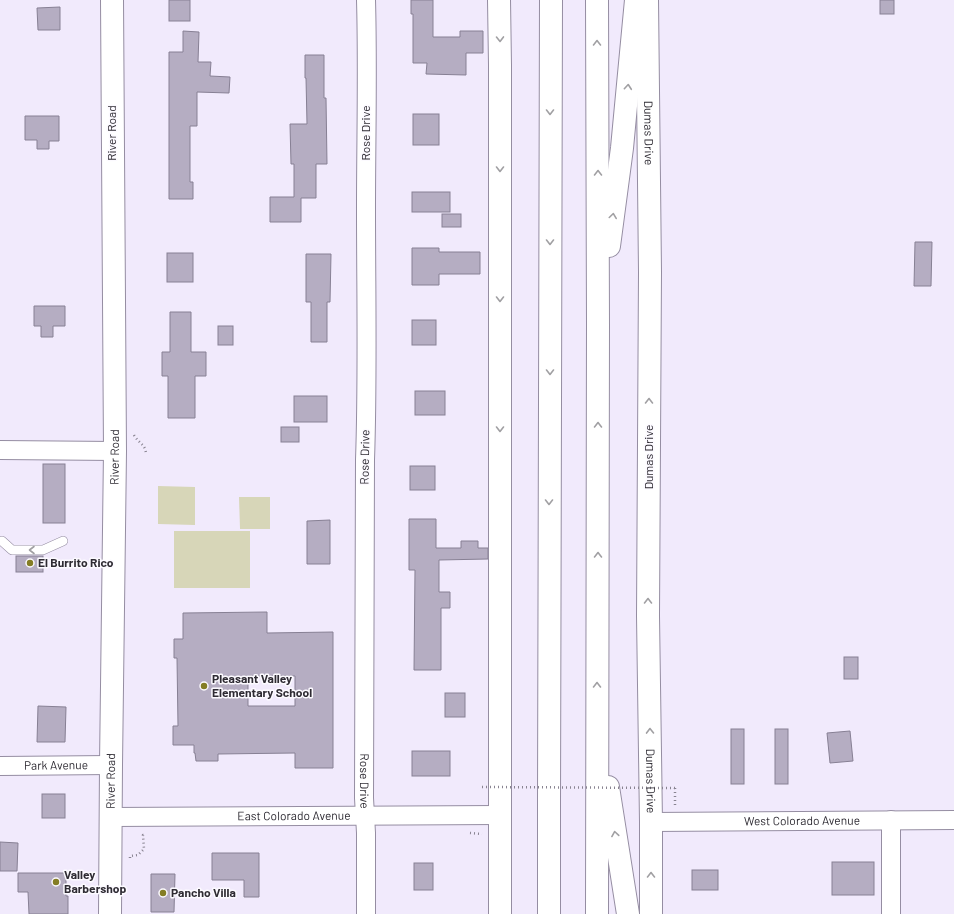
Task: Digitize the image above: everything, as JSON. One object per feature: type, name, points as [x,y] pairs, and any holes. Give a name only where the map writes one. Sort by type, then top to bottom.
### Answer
[{"type":"main road","name":"River Road","points":[[110,914],[115,451],[112,0]]},
{"type":"main road","points":[[499,0],[500,914]]},
{"type":"main road","points":[[539,0],[550,73]]},
{"type":"main road","points":[[549,914],[548,802],[551,0]]},
{"type":"main road","points":[[597,0],[597,914]]},
{"type":"main road","points":[[598,324],[622,148],[636,0]]},
{"type":"main road","name":"Dumas Drive","points":[[647,0],[650,272],[648,616],[651,914]]},
{"type":"main road","points":[[597,724],[628,914]]},
{"type":"main road","points":[[540,914],[548,802]]},
{"type":"street","name":"Rose Drive","points":[[366,0],[366,419],[364,468],[364,798],[366,914]]},
{"type":"street","points":[[0,450],[115,451]]},
{"type":"street","name":"Park Avenue","points":[[0,766],[111,765]]},
{"type":"street","name":"East Colorado Avenue","points":[[111,817],[500,815]]},
{"type":"street","points":[[891,820],[891,914]]},
{"type":"street","name":"West Colorado Avenue","points":[[651,822],[954,820]]},
{"type":"lane","points":[[2,541],[12,550],[43,550],[63,541]]},
{"type":"path","points":[[482,787],[676,788]]},
{"type":"path","points":[[130,856],[138,855],[144,849],[143,835]]},
{"type":"green space","points":[[158,486],[195,487],[195,525],[158,524]]},
{"type":"green space","points":[[239,497],[270,497],[270,529],[240,529]]},
{"type":"green space","points":[[174,531],[250,531],[250,588],[174,588]]},
{"type":"building","points":[[169,0],[190,0],[190,21],[169,21]]},
{"type":"building","points":[[411,0],[433,0],[433,37],[460,37],[460,31],[483,31],[483,53],[466,53],[466,75],[426,74],[427,63],[413,63],[413,14],[411,14]]},
{"type":"building","points":[[880,0],[894,0],[894,14],[880,14]]},
{"type":"building","points":[[60,7],[60,30],[38,30],[37,8]]},
{"type":"building","points":[[183,31],[199,32],[198,62],[211,62],[210,76],[230,77],[229,93],[197,92],[197,126],[190,126],[190,182],[193,182],[193,199],[169,199],[169,52],[183,52]]},
{"type":"building","points":[[305,55],[324,55],[327,164],[316,164],[316,198],[301,198],[301,222],[270,222],[270,197],[294,197],[294,164],[291,164],[290,124],[307,124]]},
{"type":"building","points":[[413,114],[439,114],[439,145],[413,145]]},
{"type":"building","points":[[25,116],[59,116],[59,141],[49,141],[49,149],[37,149],[37,140],[25,140]]},
{"type":"building","points":[[412,192],[450,192],[450,212],[412,212]]},
{"type":"building","points":[[442,214],[461,214],[461,227],[442,227]]},
{"type":"building","points":[[915,242],[932,242],[931,286],[914,286]]},
{"type":"building","points":[[412,248],[439,248],[439,252],[480,252],[480,274],[439,274],[439,285],[412,285]]},
{"type":"building","points":[[167,253],[193,253],[193,282],[167,282]]},
{"type":"building","points":[[306,254],[331,254],[330,302],[327,302],[327,342],[311,342],[311,302],[306,302]]},
{"type":"building","points":[[34,306],[65,306],[65,326],[53,326],[53,337],[41,337],[41,326],[34,326]]},
{"type":"building","points":[[170,312],[191,312],[191,352],[206,352],[206,376],[195,376],[195,418],[168,418],[168,376],[162,376],[162,352],[170,352]]},
{"type":"building","points":[[412,320],[436,320],[436,345],[412,345]]},
{"type":"building","points":[[218,326],[233,326],[233,345],[218,345]]},
{"type":"building","points":[[415,391],[445,391],[445,415],[415,415]]},
{"type":"building","points":[[294,396],[327,396],[327,422],[294,422]]},
{"type":"building","points":[[281,427],[299,427],[299,442],[281,442]]},
{"type":"building","points":[[43,464],[65,464],[65,523],[43,523]]},
{"type":"building","points":[[410,466],[435,466],[435,490],[410,490]]},
{"type":"building","points":[[409,519],[436,519],[436,548],[461,548],[461,541],[478,541],[478,548],[488,548],[488,559],[439,560],[439,592],[450,592],[450,608],[441,608],[441,670],[414,670],[415,570],[409,570]]},
{"type":"building","points":[[330,520],[330,564],[307,564],[307,521]]},
{"type":"building","points":[[16,556],[43,556],[43,572],[16,572]]},
{"type":"building","points":[[267,612],[267,633],[333,632],[333,768],[295,768],[295,753],[218,754],[218,761],[196,761],[194,745],[173,745],[173,726],[178,726],[177,658],[174,658],[174,639],[183,639],[183,613]],"holes":[[[248,676],[295,676],[295,706],[248,706]]]},
{"type":"building","points":[[844,657],[858,657],[858,679],[844,679]]},
{"type":"building","points":[[445,693],[465,693],[465,717],[445,717]]},
{"type":"building","points":[[38,706],[66,707],[65,742],[37,742]]},
{"type":"building","points":[[731,729],[744,729],[744,784],[731,784]]},
{"type":"building","points":[[775,729],[788,729],[788,784],[775,784]]},
{"type":"building","points":[[850,731],[853,761],[830,763],[827,733]]},
{"type":"building","points":[[412,751],[450,751],[450,776],[412,776]]},
{"type":"building","points":[[42,794],[65,794],[65,818],[42,818]]},
{"type":"building","points":[[0,842],[18,843],[17,871],[0,871]]},
{"type":"building","points":[[212,853],[259,853],[259,897],[244,897],[244,880],[212,880]]},
{"type":"building","points":[[832,862],[874,862],[874,895],[832,895]]},
{"type":"building","points":[[414,863],[433,863],[433,890],[414,890]]},
{"type":"building","points":[[692,870],[718,870],[718,890],[692,890]]},
{"type":"building","points":[[18,873],[66,873],[68,914],[29,914],[28,892],[18,892]]},
{"type":"building","points":[[151,874],[175,874],[174,912],[151,912]]},
{"type":"place","name":"El Burrito Rico","points":[[30,563]]},
{"type":"place","name":"Pleasant Valley Elementary School","points":[[204,686]]},
{"type":"place","name":"Valley Barbershop","points":[[56,882]]},
{"type":"place","name":"Pancho Villa","points":[[163,893]]}]
